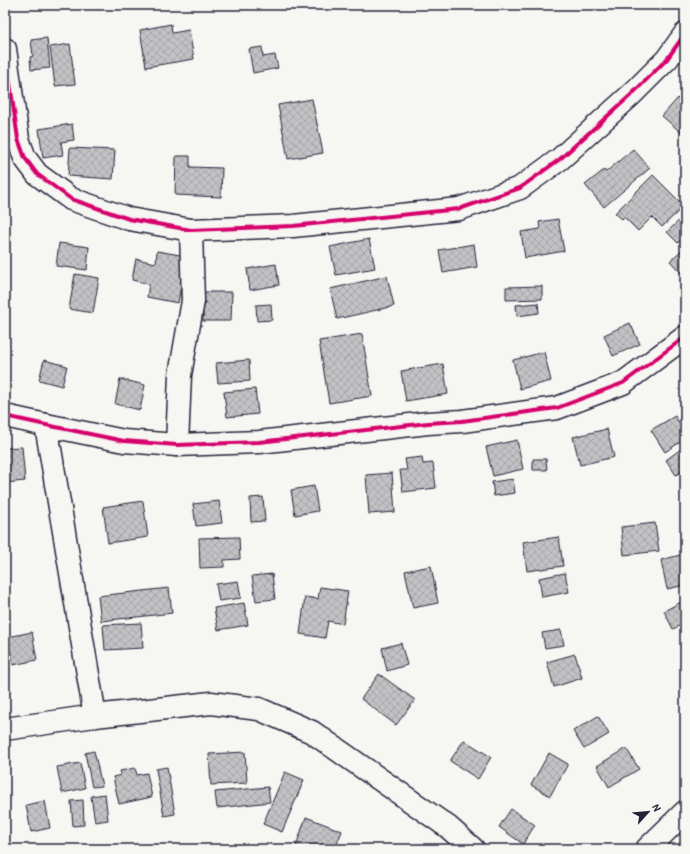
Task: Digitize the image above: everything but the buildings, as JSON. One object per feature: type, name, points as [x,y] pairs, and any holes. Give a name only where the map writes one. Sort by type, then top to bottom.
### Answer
[{"type":"street","points":[[5,49],[18,139],[25,158],[37,174],[71,199],[129,219],[191,230],[293,226],[459,209],[520,188],[560,160],[632,94],[667,59],[685,34]]},
{"type":"street","points":[[178,445],[180,375],[193,301],[191,230]]},
{"type":"street","points":[[5,416],[46,426],[124,441],[178,445],[258,442],[462,420],[557,408],[623,383],[685,337]]},
{"type":"street","points":[[46,426],[95,716]]},
{"type":"street","points":[[5,729],[95,716],[211,703],[259,708],[312,732],[448,828],[474,849]]},
{"type":"street","points":[[647,849],[685,812]]},
{"type":"cycle path","points":[[5,49],[18,139],[25,158],[37,174],[71,199],[129,219],[191,230],[293,226],[459,209],[520,188],[560,159],[632,94],[667,59],[685,34]]},
{"type":"cycle path","points":[[5,416],[124,441],[177,445],[259,442],[428,423],[462,421],[557,408],[623,383],[685,337]]}]
